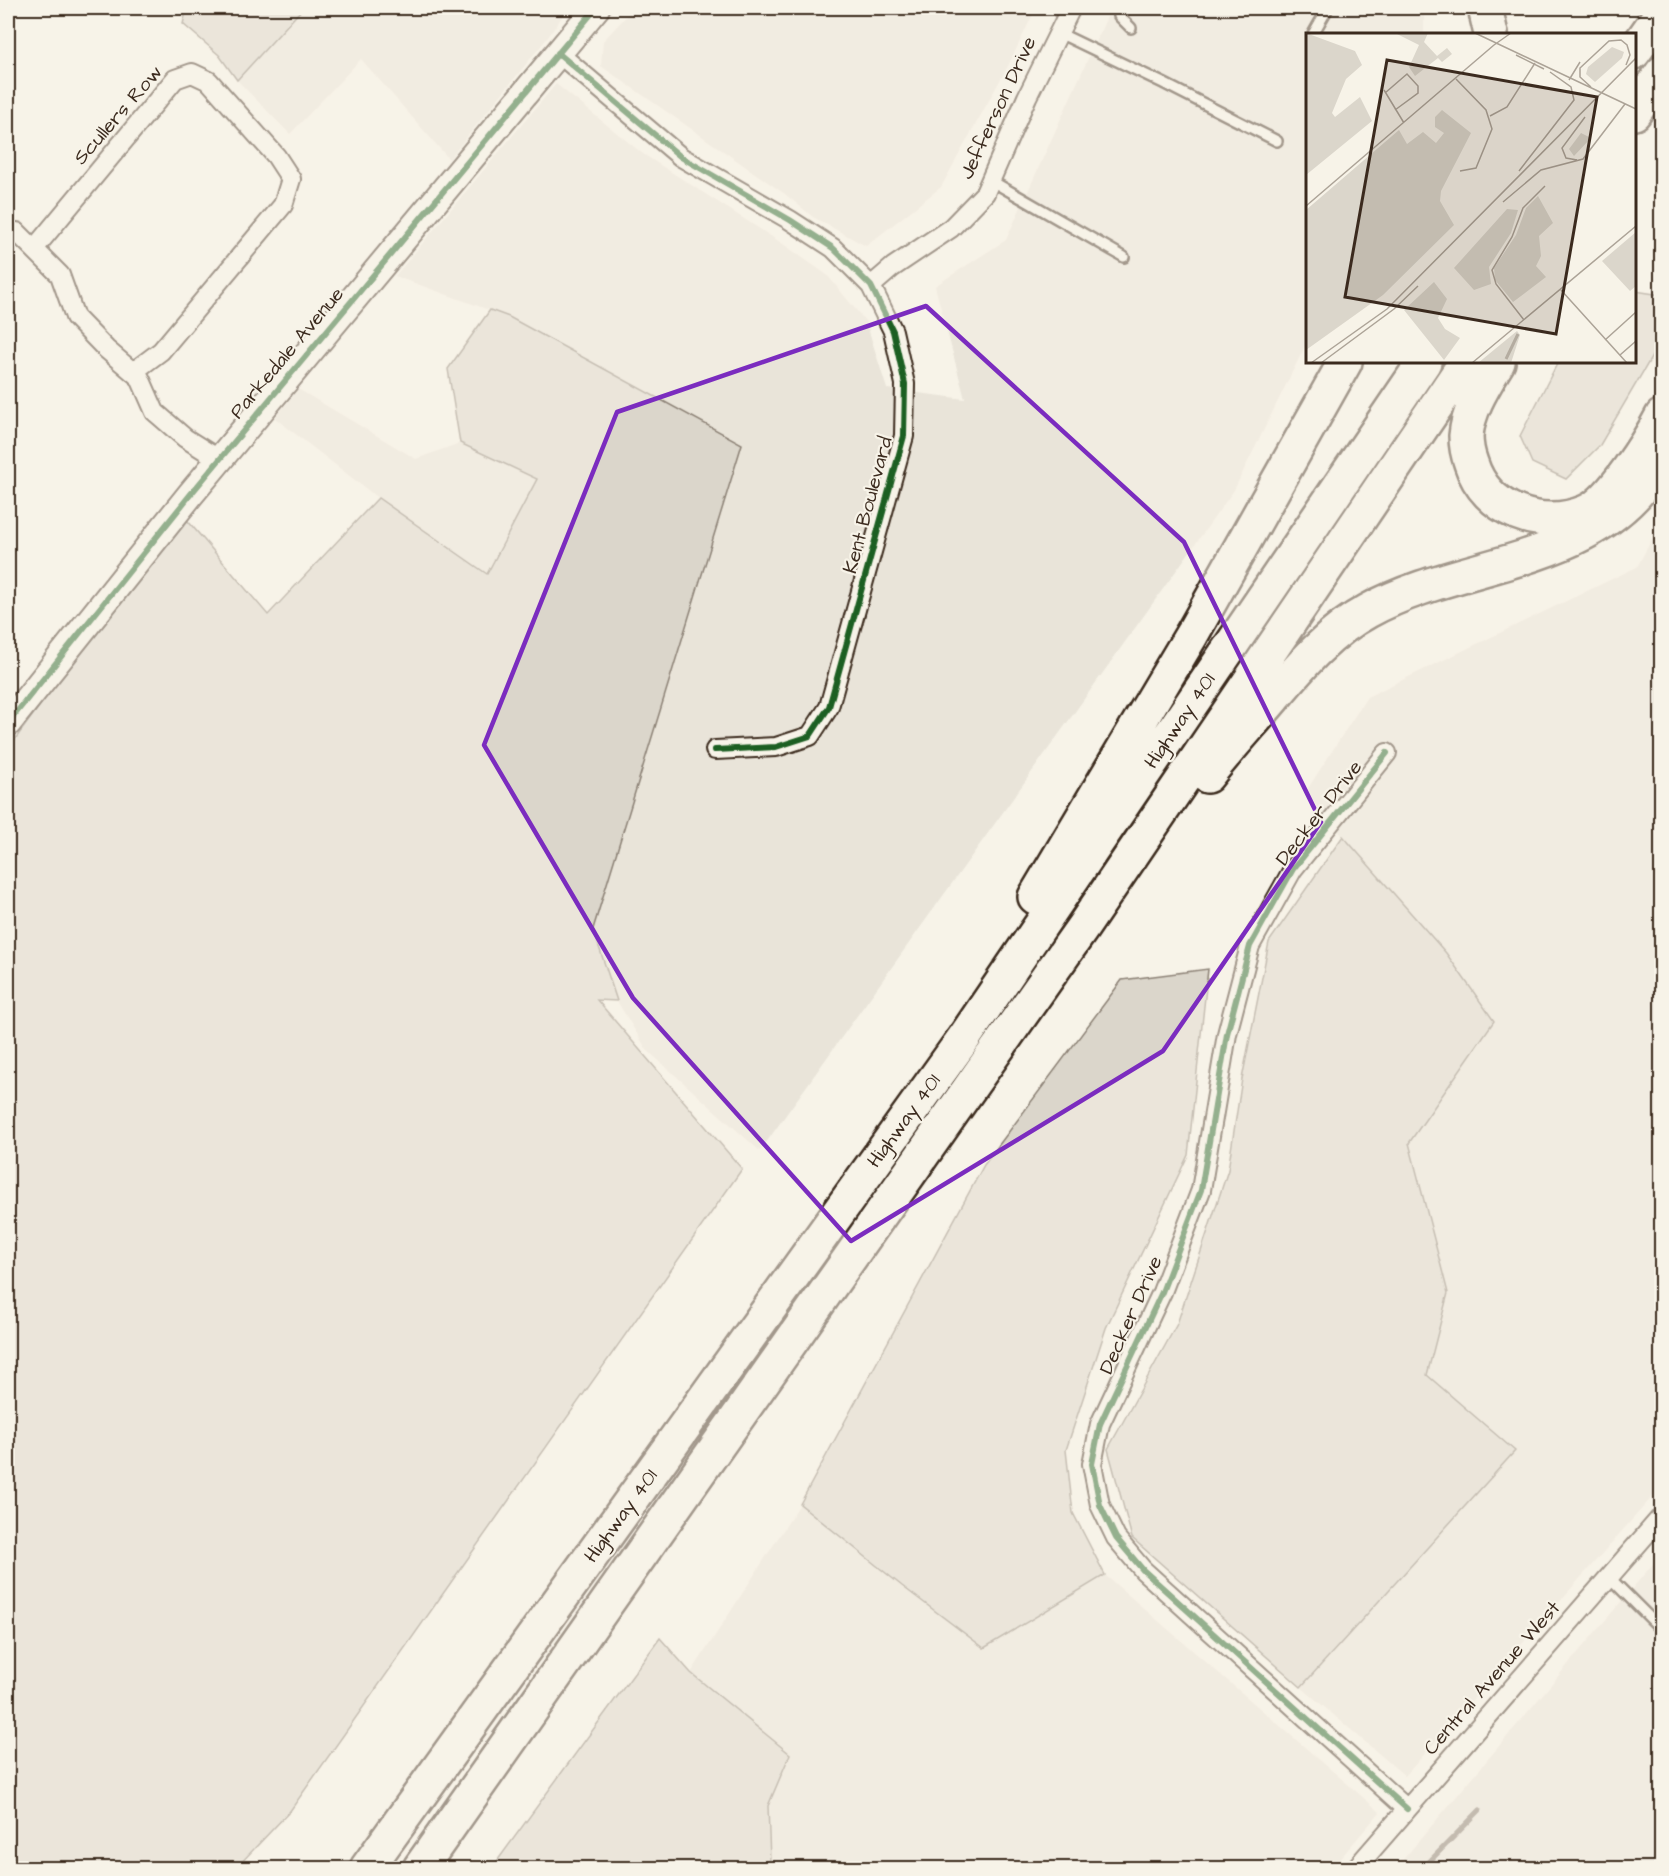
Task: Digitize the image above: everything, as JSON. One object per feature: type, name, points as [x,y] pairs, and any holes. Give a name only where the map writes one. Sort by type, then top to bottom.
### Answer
[{"type":"highway","points":[[1485,8],[1491,33]]},
{"type":"highway","points":[[1636,51],[1662,12]]},
{"type":"highway","points":[[1636,112],[1662,73]]},
{"type":"highway","points":[[964,1038],[989,974],[1192,634],[1344,363]]},
{"type":"highway","name":"Highway 401","points":[[367,1869],[964,1038],[1423,363]]},
{"type":"highway","name":"Highway 401","points":[[420,1869],[1083,927],[1465,363]]},
{"type":"highway","points":[[1497,363],[1477,397],[1468,423],[1466,438],[1468,454],[1477,480],[1496,500],[1521,515],[1558,520],[1588,512],[1621,482],[1662,416]]},
{"type":"highway","points":[[1083,927],[1114,902],[1214,768],[1306,661],[1337,632],[1368,610],[1423,586],[1528,556],[1564,543],[1613,515],[1640,491],[1662,456]]},
{"type":"street","name":"Parkedale Avenue","points":[[8,723],[220,460],[596,8]]},
{"type":"street","name":"Jefferson Drive","points":[[871,286],[893,267],[951,228],[985,193],[1071,8]]},
{"type":"street","name":"Kent Boulevard","points":[[558,53],[681,157],[789,219],[833,248],[871,286],[893,331],[905,384],[904,436],[829,707],[810,736],[776,747],[715,750]]},
{"type":"street","name":"Scullers Row","points":[[34,249],[175,79],[192,73],[208,81],[276,156],[291,179],[283,205],[161,351],[133,372]]},
{"type":"street","points":[[16,232],[60,275],[75,317],[106,349],[140,378],[155,412],[185,438],[220,460]]},
{"type":"street","name":"Decker Drive","points":[[1387,753],[1293,870],[1250,946],[1227,1034],[1201,1190],[1162,1292],[1100,1424],[1092,1464],[1100,1505],[1116,1538],[1143,1570],[1407,1809]]},
{"type":"street","name":"Central Avenue West","points":[[1356,1869],[1609,1577],[1658,1527]]},
{"type":"lane","points":[[1121,8],[1119,16],[1131,28]]},
{"type":"lane","points":[[1315,33],[1328,8]]},
{"type":"lane","points":[[1059,33],[1163,82],[1277,141]]},
{"type":"lane","points":[[990,180],[1124,257]]},
{"type":"lane","points":[[1609,1577],[1662,1630]]},
{"type":"highlighted area","points":[[926,306],[1184,542],[1321,822],[1163,1051],[851,1241],[633,998],[484,745],[617,412]]},
{"type":"shaded area","points":[[187,8],[303,8],[237,80],[219,55],[183,24]]},
{"type":"shaded area","points":[[303,8],[568,8],[548,37],[449,159],[361,59],[290,134],[237,80]]},
{"type":"shaded area","points":[[634,8],[1036,8],[1009,64],[941,187],[866,246],[813,217],[785,194],[601,66],[603,41]]},
{"type":"shaded area","points":[[1111,8],[1412,8],[1424,15],[1424,33],[1306,33],[1306,344],[1234,490],[760,1151],[647,1050],[617,1001],[593,929],[742,445],[509,317],[395,276],[556,84],[643,154],[827,275],[866,322],[887,389],[965,399],[935,286],[1006,240]]},
{"type":"shaded area","points":[[1636,291],[1661,295],[1661,341],[1600,445],[1566,479],[1532,463],[1520,436],[1557,363],[1636,363]]},
{"type":"shaded area","points":[[490,310],[509,317],[742,444],[593,929],[617,1001],[597,1000],[742,1169],[290,1811],[236,1868],[8,1868],[8,749],[131,581],[187,520],[268,615],[378,498],[487,574],[537,479],[460,443],[448,369]]},
{"type":"shaded area","points":[[298,389],[416,459],[460,443],[537,479],[487,574],[378,498],[275,418]]},
{"type":"shaded area","points":[[1661,522],[1661,1487],[1405,1776],[1301,1687],[1515,1451],[1427,1375],[1448,1293],[1408,1143],[1494,1021],[1446,953],[1305,793],[1367,697],[1637,567]]},
{"type":"shaded area","points":[[1343,836],[1446,953],[1494,1021],[1409,1143],[1448,1293],[1427,1375],[1515,1451],[1301,1687],[1132,1538],[1108,1449],[1177,1324],[1228,1170],[1242,1079],[1269,942]]},
{"type":"shaded area","points":[[1208,969],[1188,1155],[1106,1328],[1066,1450],[1073,1513],[1105,1575],[984,1648],[800,1504],[984,1165],[1122,980]]},
{"type":"shaded area","points":[[800,1504],[984,1648],[1105,1575],[1380,1812],[1332,1868],[766,1868],[770,1861],[768,1806],[789,1754],[691,1673]]},
{"type":"shaded area","points":[[1658,1558],[1661,1561],[1661,1868],[1396,1868]]},
{"type":"shaded area","points":[[660,1638],[691,1673],[790,1754],[768,1806],[770,1861],[766,1868],[492,1868]]},
{"type":"waterway","points":[[1423,1868],[1480,1810]]},
{"type":"cycle path","points":[[8,723],[190,495],[596,8]]},
{"type":"cycle path","points":[[558,53],[681,157],[790,220],[833,248],[871,286],[893,331],[905,384],[904,436],[829,707],[810,736],[776,747],[715,750]]},
{"type":"cycle path","points":[[1387,753],[1293,869],[1250,946],[1227,1034],[1201,1190],[1162,1292],[1100,1424],[1092,1464],[1100,1505],[1116,1538],[1143,1570],[1407,1809]]}]
